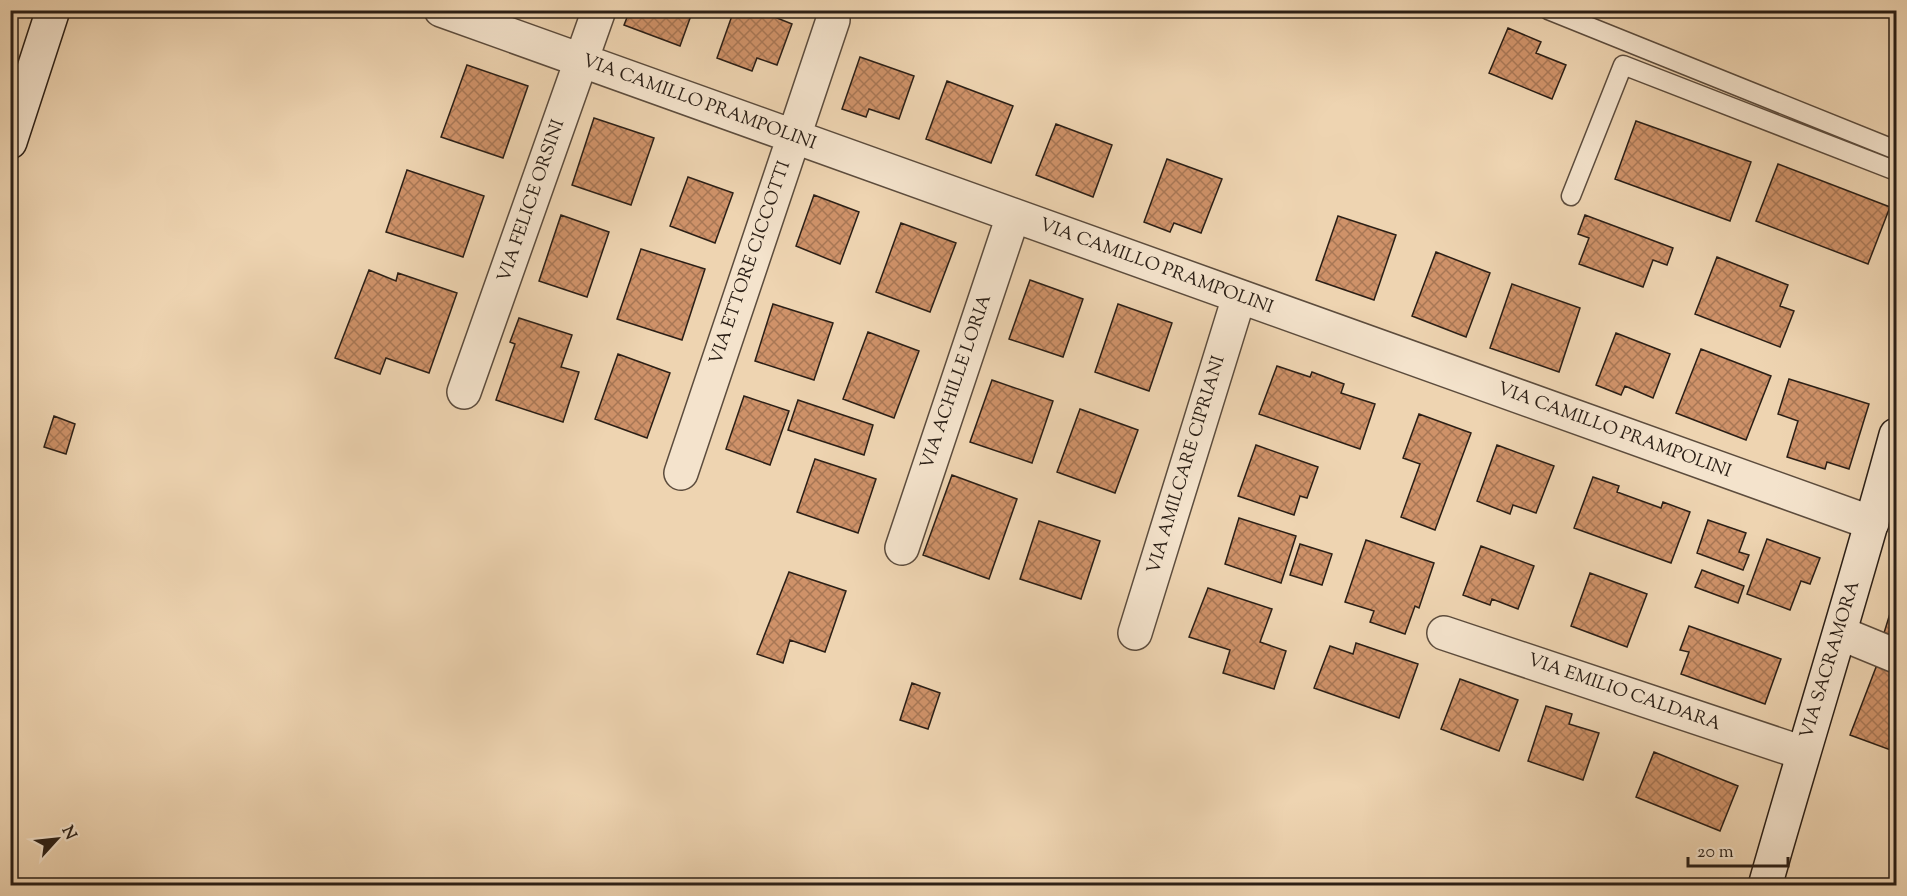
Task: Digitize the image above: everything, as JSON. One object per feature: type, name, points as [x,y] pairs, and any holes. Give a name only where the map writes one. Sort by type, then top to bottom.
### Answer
[{"type":"street","points":[[10,142],[53,10]]},
{"type":"street","name":"VIA CAMILLO PRAMPOLINI","points":[[441,10],[1872,523]]},
{"type":"street","name":"VIA FELICE ORSINI","points":[[464,392],[599,10]]},
{"type":"street","name":"VIA ETTORE CICCOTTI","points":[[681,473],[833,20]]},
{"type":"street","name":"VIA ACHILLE LORIA","points":[[902,548],[1013,216]]},
{"type":"street","name":"VIA AMILCARE CIPRIANI","points":[[1135,633],[1239,297]]},
{"type":"street","name":"VIA SACRAMORA","points":[[1765,885],[1896,435]]},
{"type":"street","name":"VIA EMILIO CALDARA","points":[[1444,633],[1803,753]]},
{"type":"street","points":[[1840,633],[1896,656]]},
{"type":"lane","points":[[1548,10],[1896,150]]},
{"type":"lane","points":[[1571,196],[1623,64],[1896,171]]},
{"type":"building","points":[[630,10],[693,10],[680,46],[624,25]]},
{"type":"building","points":[[734,10],[757,10],[792,24],[777,65],[757,58],[752,71],[717,58]]},
{"type":"building","points":[[1508,28],[1541,42],[1536,53],[1566,65],[1552,99],[1489,73]]},
{"type":"building","points":[[860,57],[914,76],[899,119],[869,109],[866,117],[842,109]]},
{"type":"building","points":[[467,65],[528,86],[503,158],[441,137]]},
{"type":"building","points":[[947,81],[1013,106],[991,163],[926,139]]},
{"type":"building","points":[[594,118],[654,138],[631,205],[572,185]]},
{"type":"building","points":[[1636,121],[1751,162],[1730,221],[1615,179]]},
{"type":"building","points":[[1056,124],[1112,145],[1093,197],[1036,175]]},
{"type":"building","points":[[1167,159],[1222,179],[1201,233],[1174,223],[1170,232],[1144,222]]},
{"type":"building","points":[[1778,164],[1890,207],[1868,264],[1756,221]]},
{"type":"building","points":[[407,170],[484,196],[463,257],[386,232]]},
{"type":"building","points":[[688,177],[733,193],[715,243],[670,226]]},
{"type":"building","points":[[814,195],[859,212],[840,264],[796,246]]},
{"type":"building","points":[[561,215],[609,232],[587,297],[539,281]]},
{"type":"building","points":[[1585,215],[1673,248],[1667,265],[1653,260],[1643,287],[1579,264],[1589,238],[1578,234]]},
{"type":"building","points":[[1338,216],[1396,235],[1374,300],[1316,280]]},
{"type":"building","points":[[901,223],[956,243],[930,312],[876,292]]},
{"type":"building","points":[[641,249],[705,269],[682,340],[617,319]]},
{"type":"building","points":[[1436,252],[1490,273],[1466,337],[1412,316]]},
{"type":"building","points":[[1717,257],[1788,285],[1780,306],[1794,311],[1780,347],[1695,314]]},
{"type":"building","points":[[369,270],[396,281],[398,273],[457,293],[429,373],[386,358],[380,374],[335,358]]},
{"type":"building","points":[[1030,280],[1083,299],[1063,357],[1009,339]]},
{"type":"building","points":[[1512,284],[1580,308],[1559,372],[1490,348]]},
{"type":"building","points":[[773,304],[833,323],[814,380],[755,361]]},
{"type":"building","points":[[1118,304],[1172,323],[1149,391],[1095,372]]},
{"type":"building","points":[[519,318],[572,335],[561,367],[579,372],[563,422],[496,400],[515,344],[510,342]]},
{"type":"building","points":[[868,332],[919,351],[894,418],[843,399]]},
{"type":"building","points":[[1616,333],[1670,354],[1653,398],[1625,386],[1621,395],[1596,385]]},
{"type":"building","points":[[1701,349],[1771,376],[1746,440],[1676,413]]},
{"type":"building","points":[[618,354],[670,373],[647,438],[595,419]]},
{"type":"building","points":[[1277,366],[1310,377],[1312,372],[1344,384],[1341,393],[1375,404],[1360,449],[1259,414]]},
{"type":"building","points":[[1789,379],[1869,404],[1849,469],[1827,462],[1825,469],[1787,457],[1798,421],[1778,414]]},
{"type":"building","points":[[992,380],[1053,401],[1032,463],[970,442]]},
{"type":"building","points":[[744,396],[789,411],[770,465],[726,449]]},
{"type":"building","points":[[798,400],[873,425],[864,455],[788,430]]},
{"type":"building","points":[[1080,409],[1138,430],[1115,493],[1057,472]]},
{"type":"building","points":[[1419,414],[1471,433],[1435,530],[1401,517],[1420,464],[1403,458]]},
{"type":"building","points":[[54,416],[75,424],[66,454],[44,447]]},
{"type":"building","points":[[1256,445],[1318,467],[1307,498],[1300,496],[1294,515],[1238,496]]},
{"type":"building","points":[[1497,445],[1554,466],[1536,513],[1513,505],[1510,514],[1477,501]]},
{"type":"building","points":[[815,459],[876,479],[858,533],[797,512]]},
{"type":"building","points":[[952,475],[1017,499],[989,579],[923,555]]},
{"type":"building","points":[[1593,477],[1619,486],[1617,492],[1661,508],[1663,502],[1690,512],[1671,563],[1574,528]]},
{"type":"building","points":[[1239,518],[1296,536],[1281,583],[1225,564]]},
{"type":"building","points":[[1708,520],[1746,533],[1739,552],[1749,555],[1743,570],[1697,553]]},
{"type":"building","points":[[1039,521],[1100,541],[1081,599],[1020,579]]},
{"type":"building","points":[[1767,539],[1820,558],[1810,584],[1801,581],[1790,610],[1747,594]]},
{"type":"building","points":[[1366,540],[1434,563],[1419,608],[1415,606],[1405,634],[1370,622],[1374,611],[1345,602]]},
{"type":"building","points":[[1300,544],[1332,554],[1322,585],[1290,575]]},
{"type":"building","points":[[1481,546],[1534,566],[1518,609],[1492,599],[1490,605],[1463,595]]},
{"type":"building","points":[[1702,570],[1744,586],[1738,603],[1695,587]]},
{"type":"building","points":[[789,572],[846,591],[825,652],[790,640],[783,663],[757,654]]},
{"type":"building","points":[[1590,573],[1647,594],[1627,647],[1571,626]]},
{"type":"building","points":[[1208,588],[1272,609],[1260,642],[1286,651],[1274,689],[1223,673],[1230,650],[1189,637]]},
{"type":"building","points":[[1896,594],[1896,636],[1884,633]]},
{"type":"building","points":[[1689,626],[1781,659],[1765,704],[1681,674],[1689,652],[1680,650]]},
{"type":"building","points":[[1356,643],[1418,664],[1399,718],[1314,688],[1330,646],[1353,654]]},
{"type":"building","points":[[1878,662],[1896,669],[1896,752],[1850,735]]},
{"type":"building","points":[[1460,679],[1518,700],[1499,751],[1441,729]]},
{"type":"building","points":[[912,683],[940,693],[928,729],[900,720]]},
{"type":"building","points":[[1546,706],[1572,714],[1569,724],[1599,733],[1583,780],[1528,761]]},
{"type":"building","points":[[1654,752],[1738,786],[1720,831],[1636,797]]}]
